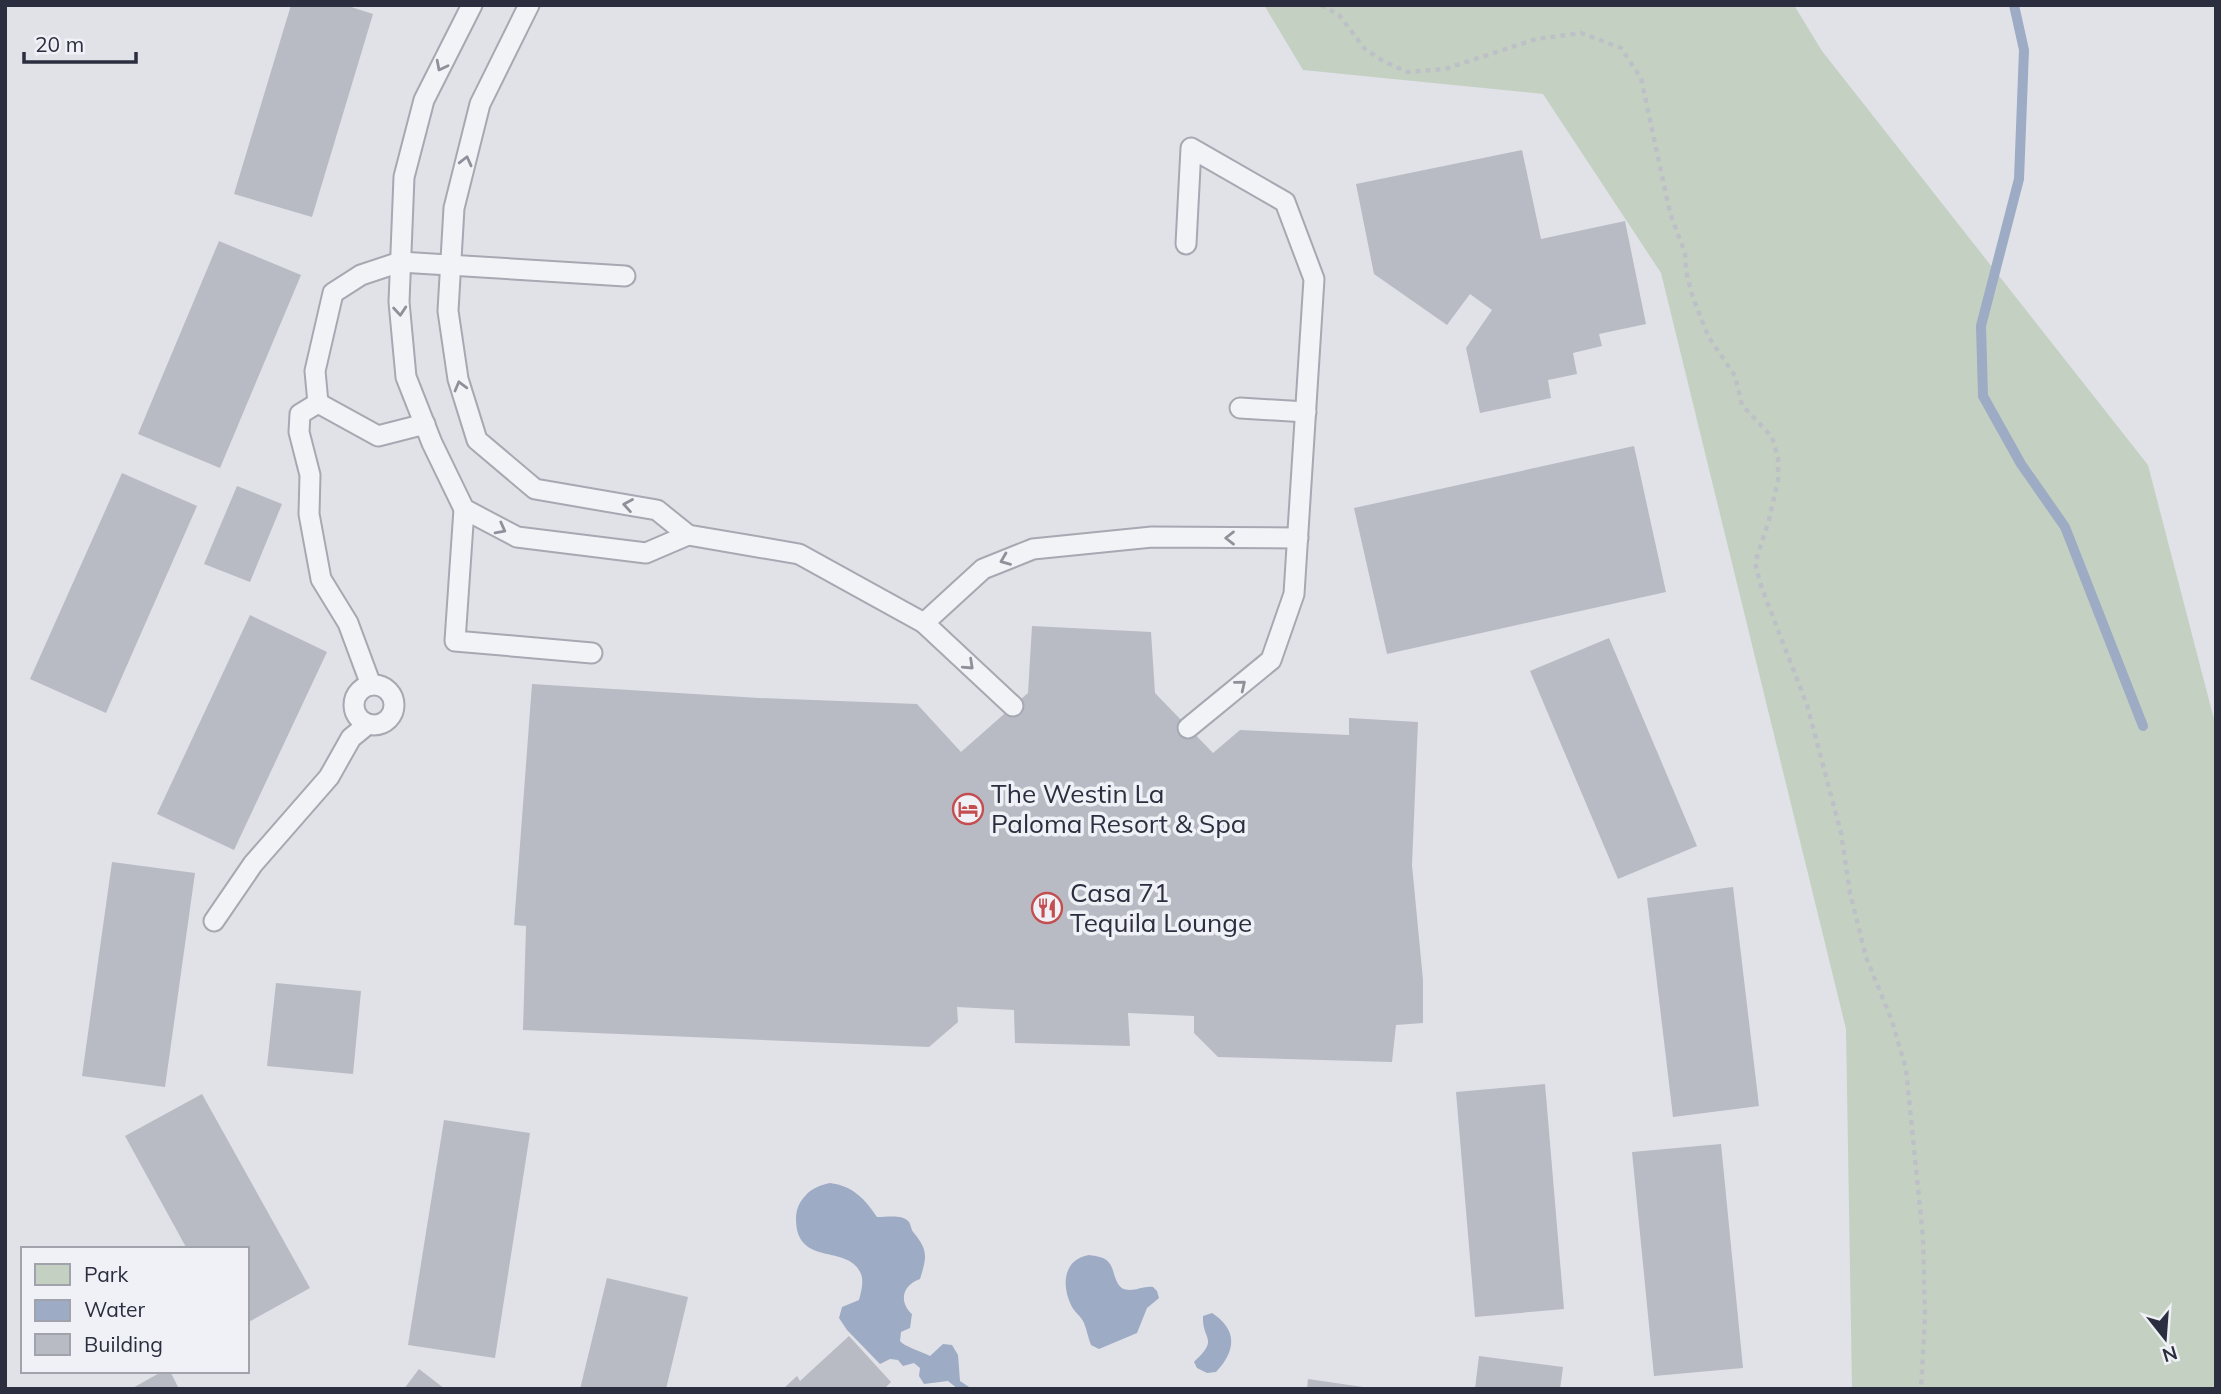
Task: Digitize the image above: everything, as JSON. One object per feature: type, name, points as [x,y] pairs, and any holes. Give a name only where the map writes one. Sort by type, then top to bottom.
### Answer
[{"type":"lane","points":[[472,5],[424,100],[404,177],[400,262],[399,302],[406,377],[464,509],[455,642],[592,653]]},
{"type":"lane","points":[[529,5],[480,104],[454,208],[448,311],[458,379],[477,440],[535,489],[657,510],[688,534],[799,554],[924,623],[1013,706]]},
{"type":"lane","points":[[1186,244],[1191,148],[1285,202],[1314,279],[1294,594],[1270,660],[1188,728]]},
{"type":"lane","points":[[318,403],[315,371],[333,293],[361,275],[400,262],[625,276]]},
{"type":"lane","points":[[318,403],[378,436],[425,424]]},
{"type":"lane","points":[[318,403],[300,414],[299,432],[310,475],[309,514],[321,579],[348,623],[371,685]]},
{"type":"lane","points":[[1240,408],[1306,412]]},
{"type":"lane","points":[[464,509],[517,537],[646,553],[688,534]]},
{"type":"lane","points":[[924,623],[983,569],[1032,549],[1152,537],[1298,538]]},
{"type":"lane","points":[[371,685],[378,685],[392,697],[393,709],[386,720],[368,724],[357,716],[354,703],[359,691],[371,685]]},
{"type":"lane","points":[[214,921],[253,864],[328,777],[351,738],[368,724]]},
{"type":"path","points":[[1321,5],[1339,15],[1365,49],[1407,72],[1445,69],[1536,39],[1581,33],[1621,48],[1641,78],[1670,213],[1685,253],[1692,295],[1708,336],[1735,376],[1742,405],[1772,437],[1778,458],[1777,480],[1769,520],[1755,563],[1761,586],[1807,705],[1841,833],[1850,893],[1866,957],[1892,1021],[1906,1069],[1923,1238],[1925,1317],[1921,1389]]},
{"type":"green space","points":[[1264,5],[1794,5],[1822,51],[2148,465],[2216,727],[2216,1389],[1852,1389],[1846,1029],[1661,273],[1543,94],[1303,70]]},
{"type":"water","points":[[830,1183],[858,1194],[877,1217],[899,1217],[909,1222],[922,1244],[925,1259],[920,1279],[910,1285],[904,1294],[905,1304],[912,1314],[910,1328],[901,1332],[900,1341],[930,1356],[943,1344],[952,1345],[958,1355],[960,1381],[972,1389],[958,1389],[948,1381],[924,1384],[919,1376],[920,1368],[914,1363],[903,1366],[898,1360],[890,1359],[880,1364],[847,1330],[839,1318],[842,1307],[859,1300],[861,1274],[855,1265],[846,1259],[813,1250],[804,1244],[798,1234],[796,1219],[801,1200],[811,1190]]},
{"type":"water","points":[[1081,1257],[1101,1257],[1108,1262],[1121,1287],[1130,1290],[1153,1287],[1159,1298],[1147,1308],[1137,1333],[1099,1349],[1091,1345],[1084,1323],[1072,1307],[1066,1289],[1070,1267]]},
{"type":"water","points":[[1212,1313],[1226,1326],[1231,1341],[1223,1364],[1216,1372],[1207,1373],[1197,1368],[1194,1362],[1208,1343],[1203,1316]]},
{"type":"building","points":[[291,5],[345,5],[373,14],[312,217],[234,194]]},
{"type":"building","points":[[1522,150],[1541,239],[1625,221],[1646,324],[1599,334],[1602,346],[1573,353],[1577,374],[1548,380],[1551,398],[1480,413],[1466,348],[1492,310],[1470,294],[1447,325],[1374,274],[1356,184]]},
{"type":"building","points":[[219,241],[301,275],[220,468],[138,434]]},
{"type":"building","points":[[1634,446],[1666,592],[1387,654],[1354,508]]},
{"type":"building","points":[[122,473],[197,506],[106,713],[30,679]]},
{"type":"building","points":[[237,486],[282,504],[250,582],[204,564]]},
{"type":"building","points":[[250,615],[327,652],[234,850],[157,814]]},
{"type":"building","name":"The Westin La Paloma Resort & Spa","points":[[1032,626],[1151,632],[1155,693],[1213,753],[1240,730],[1349,735],[1349,718],[1418,722],[1412,865],[1423,980],[1423,1023],[1396,1025],[1392,1062],[1218,1057],[1194,1033],[1194,1016],[1128,1013],[1130,1046],[1015,1043],[1014,1010],[957,1007],[958,1022],[929,1047],[523,1030],[526,926],[514,925],[532,684],[759,698],[917,704],[961,752],[1028,693]]},
{"type":"building","points":[[1609,638],[1697,846],[1618,879],[1530,671]]},
{"type":"building","points":[[112,862],[195,873],[165,1087],[82,1076]]},
{"type":"building","points":[[1733,887],[1759,1106],[1673,1117],[1647,898]]},
{"type":"building","points":[[276,983],[361,991],[353,1074],[267,1066]]},
{"type":"building","points":[[1545,1084],[1564,1309],[1475,1317],[1456,1092]]},
{"type":"building","points":[[202,1094],[310,1288],[248,1322],[248,1247],[186,1247],[125,1136]]},
{"type":"building","points":[[444,1120],[530,1133],[495,1358],[408,1345]]},
{"type":"building","points":[[1721,1144],[1743,1368],[1654,1376],[1632,1152]]},
{"type":"building","points":[[607,1278],[688,1297],[666,1389],[580,1389]]},
{"type":"building","points":[[849,1336],[891,1382],[884,1389],[783,1389],[797,1376],[800,1381]]},
{"type":"building","points":[[1479,1356],[1563,1367],[1560,1389],[1475,1389]]},
{"type":"building","points":[[419,1369],[445,1389],[404,1389]]},
{"type":"building","points":[[159,1373],[171,1373],[179,1389],[131,1389]]},
{"type":"building","points":[[1308,1379],[1363,1387],[1363,1389],[1307,1389]]},
{"type":"waterway","points":[[2014,5],[2024,50],[2019,179],[1981,326],[1983,396],[2021,464],[2065,527],[2143,726]]},
{"type":"place","name":"The Westin La Paloma Resort & Spa","points":[[968,809]]},
{"type":"place","name":"Casa 71 Tequila Lounge","points":[[1047,908]]}]
